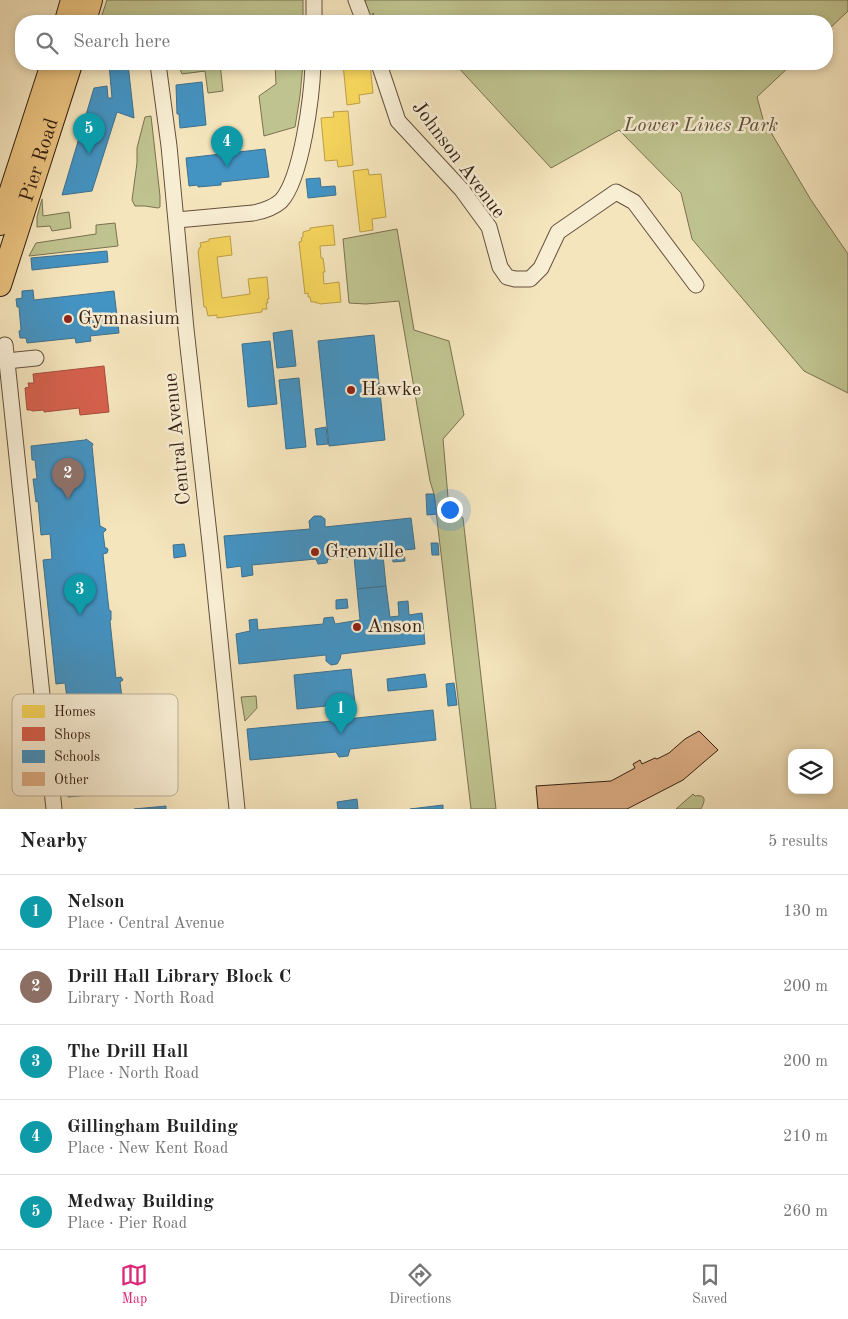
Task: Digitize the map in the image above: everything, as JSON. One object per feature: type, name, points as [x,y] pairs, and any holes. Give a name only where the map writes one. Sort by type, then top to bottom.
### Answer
[{"type":"main road","points":[[68,15],[72,0]]},
{"type":"main road","points":[[87,15],[92,0]]},
{"type":"main road","name":"Pier Road","points":[[0,224],[50,70]]},
{"type":"main road","name":"Pier Road","points":[[0,285],[69,70]]},
{"type":"street","points":[[314,0],[314,15]]},
{"type":"street","points":[[356,0],[362,15]]},
{"type":"street","name":"Central Avenue","points":[[159,70],[177,220],[186,329],[237,809]]},
{"type":"street","points":[[177,220],[259,212],[281,201],[288,192],[301,149],[308,117],[313,70]]},
{"type":"street","name":"Johnson Avenue","points":[[381,70],[398,121],[462,190],[488,227],[500,267],[507,277],[530,279],[541,268],[558,232],[616,192],[634,202],[696,284]]},
{"type":"street","points":[[5,346],[42,694]]},
{"type":"street","points":[[7,362],[36,358]]},
{"type":"street","points":[[53,796],[54,809]]},
{"type":"green space","points":[[107,0],[303,0],[303,15],[102,15]]},
{"type":"green space","points":[[365,0],[848,0],[848,11],[833,25],[833,15],[374,15],[373,13],[372,15],[366,15]]},
{"type":"green space","points":[[180,70],[221,70],[223,91],[208,93],[205,71],[182,74]]},
{"type":"green space","points":[[275,70],[302,70],[295,127],[264,136],[259,96],[276,84]]},
{"type":"green space","name":"Lower Lines Park","points":[[461,70],[786,70],[757,97],[763,119],[811,200],[848,254],[848,393],[804,371],[692,239],[681,193],[619,130],[551,168]]},
{"type":"green space","points":[[151,116],[160,196],[160,207],[158,208],[135,206],[132,200],[137,148],[145,117]]},
{"type":"green space","points":[[42,199],[43,216],[69,212],[71,228],[52,231],[50,226],[37,227],[37,217]]},
{"type":"green space","points":[[115,223],[118,246],[29,256],[36,243],[96,234],[96,225]]},
{"type":"green space","points":[[397,229],[414,330],[449,341],[464,415],[443,439],[449,509],[463,518],[496,809],[471,809],[434,494],[430,481],[399,301],[366,304],[349,303],[343,239]]},
{"type":"green space","points":[[256,696],[257,708],[245,721],[241,697]]},
{"type":"green space","points":[[693,794],[703,797],[704,801],[701,809],[676,809]]},
{"type":"building: Homes","points":[[344,70],[371,70],[373,93],[359,95],[360,103],[347,105]]},
{"type":"building: Homes","points":[[348,111],[353,165],[338,167],[337,160],[325,161],[321,118],[334,117],[333,112]]},
{"type":"building: Homes","points":[[368,169],[369,175],[381,174],[386,217],[372,219],[373,230],[360,232],[353,171]]},
{"type":"building: Homes","points":[[333,225],[335,245],[320,246],[321,258],[323,258],[325,272],[323,272],[324,284],[339,282],[341,302],[320,304],[311,302],[308,293],[305,294],[299,242],[302,241],[303,232],[310,230],[310,228]]},
{"type":"building: Homes","points":[[230,236],[232,255],[217,257],[222,298],[250,294],[248,279],[267,277],[269,299],[267,299],[268,303],[266,303],[267,309],[262,309],[262,312],[217,318],[217,315],[208,316],[206,307],[204,307],[198,251],[201,247],[200,243],[209,241],[209,239]]},
{"type":"building: Shops","points":[[104,366],[109,412],[80,415],[79,408],[44,412],[44,410],[27,410],[25,388],[29,387],[28,383],[34,383],[33,374]]},
{"type":"building: Schools","points":[[110,70],[129,70],[134,118],[117,112],[92,191],[62,195],[94,88],[107,86],[108,98],[112,98]]},
{"type":"building: Schools","points":[[202,82],[206,125],[180,128],[179,114],[177,114],[176,85]]},
{"type":"building: Schools","points":[[265,149],[269,177],[221,182],[221,185],[189,186],[186,158]]},
{"type":"building: Schools","points":[[320,178],[321,187],[335,186],[336,195],[308,198],[306,179]]},
{"type":"building: Schools","points":[[107,251],[108,262],[32,270],[31,258]]},
{"type":"building: Schools","name":"Gymnasium","points":[[33,290],[34,300],[114,291],[119,333],[90,336],[91,341],[76,343],[75,338],[27,343],[26,338],[20,338],[19,307],[17,307],[16,299],[22,298],[22,291]]},
{"type":"building: Schools","points":[[292,330],[296,366],[277,368],[273,333]]},
{"type":"building: Schools","name":"Hawke","points":[[374,335],[385,440],[329,446],[318,341]]},
{"type":"building: Schools","points":[[270,341],[277,404],[248,407],[242,344]]},
{"type":"building: Schools","points":[[299,378],[306,447],[286,449],[279,380]]},
{"type":"building: Schools","points":[[326,427],[328,444],[317,445],[315,429]]},
{"type":"building: Schools","points":[[85,440],[93,444],[100,526],[106,529],[103,533],[105,548],[108,550],[107,553],[103,554],[109,610],[111,611],[110,621],[116,678],[121,677],[123,680],[120,682],[122,694],[66,694],[65,683],[56,684],[43,560],[52,559],[50,534],[41,535],[38,501],[36,502],[33,479],[37,479],[35,460],[32,460],[31,446]]},
{"type":"building: Schools","points":[[426,494],[434,494],[437,514],[427,515]]},
{"type":"building: Schools","name":"Grenville","points":[[314,516],[321,516],[325,519],[325,527],[411,518],[415,549],[404,550],[405,561],[393,562],[392,554],[383,555],[386,586],[357,589],[354,557],[328,559],[327,563],[318,564],[316,559],[252,565],[253,575],[242,577],[241,566],[227,568],[224,536],[310,529],[309,521]]},
{"type":"building: Schools","points":[[431,543],[438,543],[439,555],[432,555]]},
{"type":"building: Schools","points":[[184,544],[186,556],[174,558],[173,545]]},
{"type":"building: Schools","name":"Anson","points":[[386,586],[390,617],[399,616],[398,602],[408,601],[409,615],[422,613],[425,644],[341,654],[337,664],[331,665],[326,661],[326,655],[239,664],[236,634],[250,631],[249,620],[257,619],[258,630],[323,624],[324,618],[333,617],[335,624],[360,620],[357,589]]},
{"type":"building: Schools","points":[[347,599],[348,608],[336,609],[336,600]]},
{"type":"building: Schools","points":[[351,669],[355,703],[297,709],[294,675]]},
{"type":"building: Schools","points":[[425,674],[427,687],[388,691],[387,679]]},
{"type":"building: Schools","points":[[454,683],[457,705],[448,706],[446,684]]},
{"type":"building: Schools","points":[[335,709],[342,709],[346,712],[347,719],[433,710],[436,740],[350,749],[348,756],[339,757],[336,752],[250,760],[247,729],[332,721],[331,713]]},
{"type":"building: Schools","points":[[357,799],[358,809],[338,809],[337,802]]},
{"type":"building: Schools","points":[[443,805],[443,809],[410,809]]},
{"type":"building: Schools","points":[[166,806],[166,809],[134,809]]},
{"type":"building: Other","points":[[699,731],[718,750],[683,780],[627,809],[538,809],[536,786],[611,781],[635,768],[633,764],[640,760],[642,764],[669,753],[685,739]]},
{"type":"place","name":"Medway Building","points":[[89,154]]},
{"type":"place","name":"Gillingham Building","points":[[227,167]]},
{"type":"place","name":"Gymnasium","points":[[68,319]]},
{"type":"place","name":"Hawke","points":[[351,390]]},
{"type":"place","name":"Drill Hall Library Block C","points":[[68,499]]},
{"type":"place","name":"Grenville","points":[[315,552]]},
{"type":"place","name":"The Drill Hall","points":[[80,615]]},
{"type":"place","name":"Anson","points":[[357,627]]},
{"type":"place","name":"Nelson","points":[[341,734]]}]
